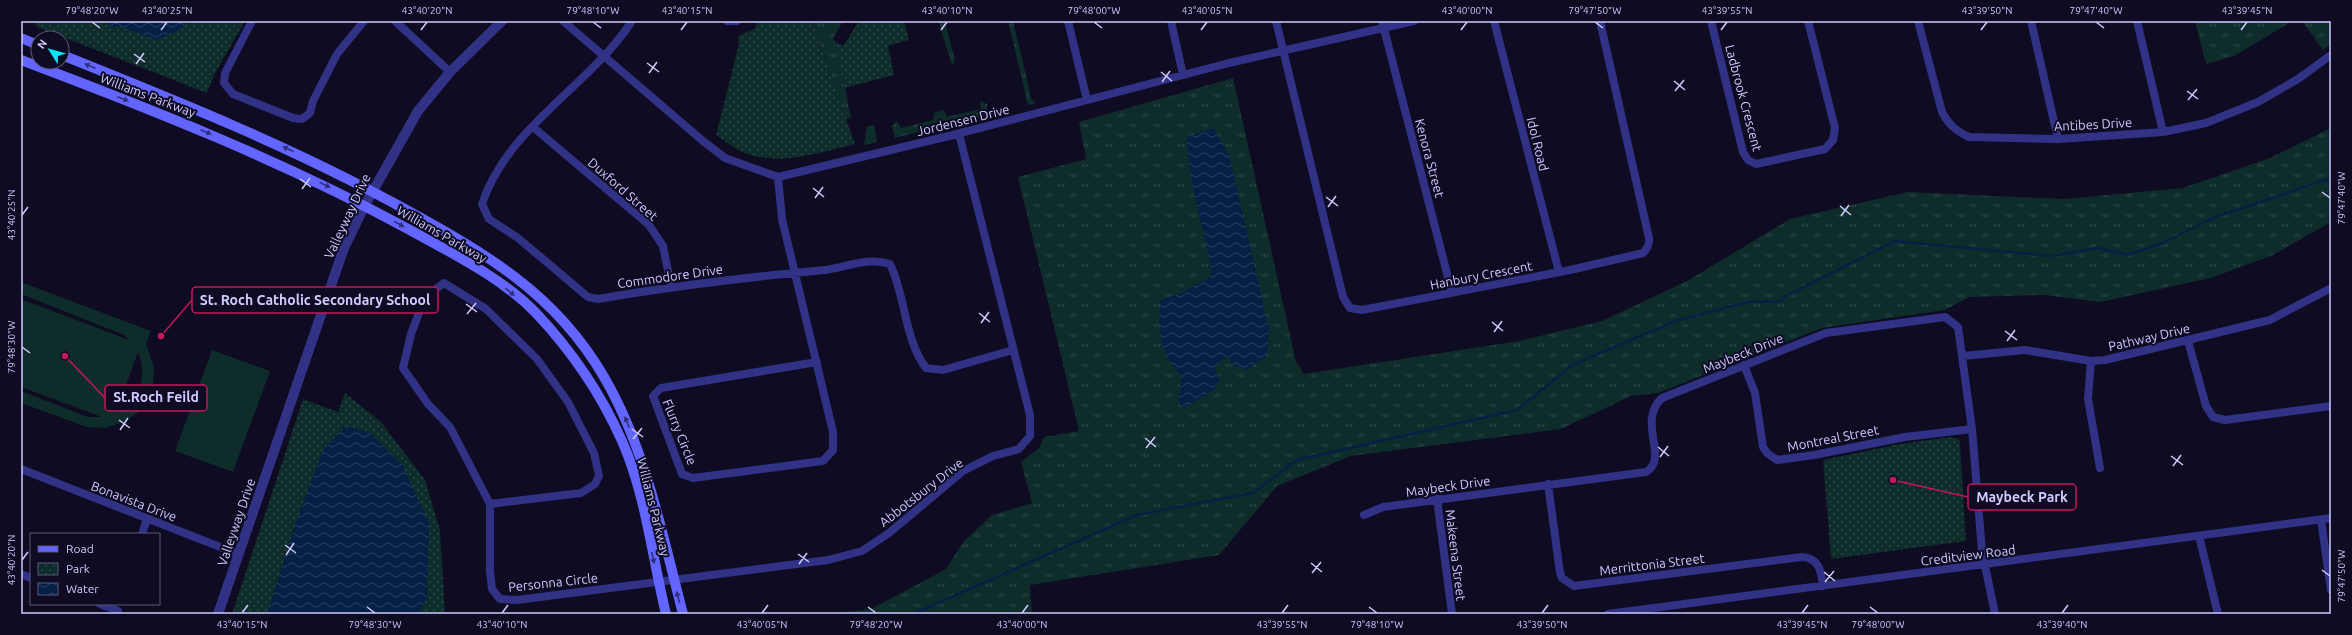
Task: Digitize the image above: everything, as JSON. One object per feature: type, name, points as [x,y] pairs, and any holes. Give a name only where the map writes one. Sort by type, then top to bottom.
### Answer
[{"type":"main road","name":"Williams Parkway","points":[[70,58],[290,149],[373,191],[497,262],[548,305],[590,355],[604,376],[630,428],[644,468],[683,614]]},
{"type":"main road","name":"Williams Parkway","points":[[21,60],[219,137],[310,178],[365,206],[496,281],[534,312],[567,349],[589,380],[622,442],[639,494],[666,614]]},
{"type":"street","points":[[252,21],[225,73],[224,83],[233,94],[293,118],[302,119],[310,113],[313,100],[338,54],[364,21]]},
{"type":"street","points":[[395,21],[450,72]]},
{"type":"street","name":"Valleyway Drive","points":[[218,614],[344,248],[373,191],[418,111],[450,72],[502,21]]},
{"type":"street","points":[[563,21],[702,141],[725,158],[778,177]]},
{"type":"street","name":"Commodore Drive","points":[[632,21],[605,57],[512,147],[488,186],[482,204],[489,219],[518,238],[588,297],[598,299],[672,286],[830,269],[861,262],[879,261],[890,264],[898,281],[916,356],[926,368],[943,370],[1013,350]]},
{"type":"street","points":[[727,21],[737,21]]},
{"type":"street","points":[[1068,21],[1087,100]]},
{"type":"street","points":[[1171,21],[1183,76]]},
{"type":"street","points":[[1276,21],[1283,51]]},
{"type":"street","name":"Jordensen Drive","points":[[778,177],[959,134],[1383,24],[1414,21]]},
{"type":"street","name":"Idol Road","points":[[1494,21],[1559,272]]},
{"type":"street","name":"Hanbury Crescent","points":[[1283,51],[1346,304],[1350,308],[1362,310],[1559,272],[1643,253],[1650,243],[1600,21]]},
{"type":"street","name":"Ladbrook Crescent","points":[[1711,21],[1743,152],[1748,160],[1756,164],[1825,149],[1832,140],[1834,128],[1808,21]]},
{"type":"street","name":"Antibes Drive","points":[[1918,21],[1942,112],[1948,123],[1958,132],[1969,137],[2058,139],[2163,132],[2206,123],[2258,102],[2298,79],[2331,55]]},
{"type":"street","points":[[2031,21],[2058,139]]},
{"type":"street","points":[[2137,21],[2163,132]]},
{"type":"street","name":"Kenora Street","points":[[1383,24],[1452,293]]},
{"type":"street","name":"Duxford Street","points":[[533,127],[649,225],[663,246],[672,286]]},
{"type":"street","name":"Abbotsbury Drive","points":[[658,582],[828,560],[862,551],[889,533],[963,471],[993,456],[1019,449],[1030,436],[1030,415],[959,134]]},
{"type":"street","name":"Flurry Circle","points":[[778,177],[782,219],[817,362],[833,432],[833,450],[823,461],[693,478],[682,474],[653,396],[661,388],[817,362]]},
{"type":"street","name":"Personna Circle","points":[[490,504],[581,493],[595,484],[598,476],[595,460],[568,402],[536,359],[486,309],[444,283],[425,298],[411,334],[403,368],[428,404],[450,427],[490,504],[490,571],[492,589],[500,599],[517,600],[658,582]]},
{"type":"street","name":"Pathway Drive","points":[[1963,356],[2025,350],[2091,361],[2121,357],[2270,320],[2331,288]]},
{"type":"street","name":"Maybeck Drive","points":[[1364,515],[1383,506],[1650,470],[1655,458],[1650,416],[1656,404],[1662,398],[1826,333],[1940,317],[1950,319],[1958,327],[1972,429],[1980,533],[1984,564],[1995,614]]},
{"type":"street","points":[[2188,341],[2206,406],[2213,417],[2224,420],[2331,406]]},
{"type":"street","points":[[2091,361],[2088,399],[2100,468]]},
{"type":"street","name":"Montreal Street","points":[[1744,366],[1755,393],[1763,447],[1766,452],[1777,460],[1814,455],[1906,437],[1972,429]]},
{"type":"street","name":"Bonavista Drive","points":[[21,469],[238,554]]},
{"type":"street","name":"Merrittonia Street","points":[[1548,484],[1560,574],[1562,578],[1574,586],[1802,557],[1811,559],[1819,565],[1823,586]]},
{"type":"street","name":"Makeena Street","points":[[1437,499],[1452,614]]},
{"type":"street","name":"Creditview Road","points":[[1608,614],[1646,611],[2331,518]]},
{"type":"street","points":[[142,533],[147,519]]},
{"type":"street","points":[[2321,520],[2331,590]]},
{"type":"street","points":[[2199,536],[2218,614]]},
{"type":"street","points":[[103,605],[119,610]]},
{"type":"green space","points":[[34,21],[245,21],[214,75],[207,93],[70,40],[70,30],[45,30],[37,27]]},
{"type":"green space","points":[[758,21],[812,21],[855,144],[805,156],[779,159],[754,156],[744,153],[716,135],[739,44],[738,36],[754,29]]},
{"type":"green space","points":[[812,21],[843,21],[833,39],[836,42],[851,118],[846,119]]},
{"type":"green space","points":[[859,21],[904,21],[909,40],[888,46],[894,75],[844,88],[836,42],[843,46]]},
{"type":"green space","points":[[939,21],[945,21],[955,60],[952,66],[942,33]]},
{"type":"green space","points":[[1008,21],[1013,21],[1032,101],[1034,100],[1035,104],[1028,105]]},
{"type":"green space","points":[[2195,21],[2292,21],[2234,56],[2206,64]]},
{"type":"green space","points":[[2302,21],[2331,21],[2331,44],[2323,50]]},
{"type":"green space","points":[[1233,78],[1296,362],[1304,374],[1519,341],[1602,321],[1687,281],[1790,219],[1908,192],[2064,199],[2183,188],[2270,158],[2331,128],[2331,222],[2273,255],[2211,278],[2100,302],[2044,295],[1969,297],[1945,310],[1822,328],[1658,393],[1631,396],[1561,429],[1351,456],[1277,486],[1219,555],[1030,585],[1032,614],[825,614],[871,609],[946,569],[964,541],[992,515],[1032,503],[1021,462],[1039,448],[1044,437],[1079,431],[1018,177],[1086,159],[1079,122]]},
{"type":"green space","points":[[980,101],[987,104],[987,115],[895,138],[892,126],[897,121],[901,128],[933,120],[934,113],[944,110],[947,117],[981,109]]},
{"type":"green space","points":[[874,125],[877,142],[864,145],[867,127]]},
{"type":"green space","points":[[21,282],[151,331],[146,344],[154,367],[153,384],[147,400],[136,414],[121,423],[105,428],[87,427],[21,403],[21,391],[88,417],[102,417],[21,387],[21,299],[129,340],[124,335],[21,294]],"holes":[[[138,352],[141,361],[141,379],[136,396],[124,409],[116,413]]]},
{"type":"green space","points":[[212,350],[270,371],[233,472],[175,451]]},
{"type":"green space","points":[[345,393],[381,422],[425,480],[440,530],[445,614],[232,614],[303,399],[338,412]]},
{"type":"green space","points":[[1951,437],[1959,439],[1960,444],[1966,541],[1831,559],[1823,460],[1899,444]]},
{"type":"water","points":[[106,21],[190,21],[177,31],[157,40],[119,26],[111,28]]},
{"type":"water","points":[[1214,128],[1230,158],[1269,329],[1267,356],[1246,370],[1231,364],[1229,355],[1214,367],[1220,380],[1214,390],[1182,409],[1179,400],[1181,375],[1168,358],[1164,349],[1160,331],[1160,300],[1181,293],[1212,276],[1206,241],[1193,189],[1187,137]]},
{"type":"water","points":[[345,426],[369,432],[403,466],[429,523],[427,598],[419,614],[267,614],[295,525],[323,450]]},
{"type":"waterway","points":[[913,614],[1137,515],[1253,493],[1297,460],[1517,410],[1572,365],[1678,320],[1748,302],[1781,301],[1784,297],[1895,241],[2051,256],[2098,248],[2127,255],[2163,243],[2213,218],[2331,178]]},
{"type":"place","name":"St. Roch Catholic Secondary School","points":[[161,336]]},
{"type":"place","name":"St.Roch Feild","points":[[65,356]]},
{"type":"place","name":"Maybeck Park","points":[[1893,480]]}]
